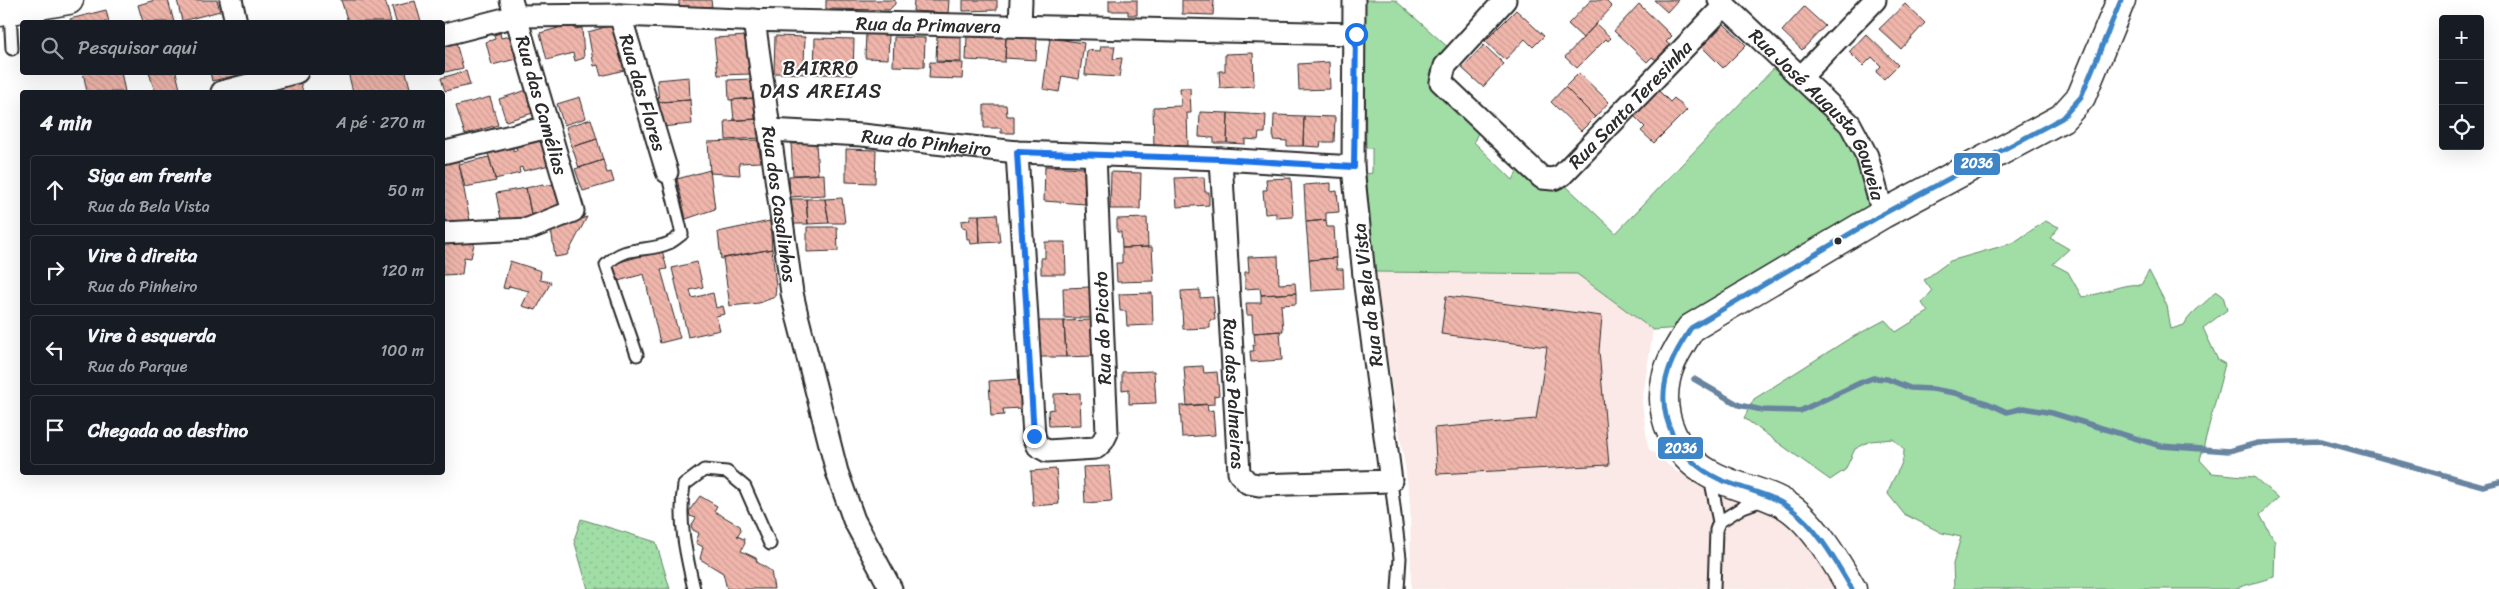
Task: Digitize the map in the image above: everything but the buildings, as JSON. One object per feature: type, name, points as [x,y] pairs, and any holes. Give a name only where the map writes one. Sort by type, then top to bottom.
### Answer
[{"type":"street","points":[[7,8],[69,0]]},
{"type":"street","points":[[231,0],[236,20]]},
{"type":"street","points":[[1020,26],[1021,0]]},
{"type":"street","name":"Rua da Bela Vista","points":[[1354,0],[1356,34],[1354,167],[1365,286],[1391,481]]},
{"type":"street","name":"Rua Santa Teresinha","points":[[1505,0],[1445,66],[1441,82],[1542,178],[1553,179],[1562,175],[1722,3]]},
{"type":"street","points":[[1801,77],[1875,0]]},
{"type":"street","points":[[1852,589],[1802,518],[1788,506],[1709,473],[1685,456],[1670,432],[1664,407],[1669,371],[1674,356],[1691,328],[1883,214],[2062,118],[2081,97],[2121,0]]},
{"type":"street","name":"Rua José Augusto Gouveia","points":[[1722,3],[1850,124],[1867,156],[1883,214]]},
{"type":"street","name":"Rua da Primavera","points":[[445,34],[513,8],[620,15],[754,20],[1356,34]]},
{"type":"street","name":"Rua das Camélias","points":[[445,234],[528,229],[573,211],[513,8]]},
{"type":"street","name":"Rua das Flores","points":[[620,15],[667,172]]},
{"type":"street","name":"Rua dos Casalinhos","points":[[754,20],[792,293],[837,472],[854,520],[891,589]]},
{"type":"street","points":[[226,90],[250,78],[274,75]]},
{"type":"street","points":[[445,152],[548,127]]},
{"type":"street","name":"Rua do Pinheiro","points":[[769,130],[862,134],[1017,152],[1220,159],[1354,167]]},
{"type":"street","name":"Rua do Picoto","points":[[1017,152],[1034,436],[1038,446],[1047,451],[1096,448],[1103,441],[1107,433],[1095,155]]},
{"type":"street","name":"Rua das Palmeiras","points":[[1220,159],[1239,473],[1248,483],[1259,485],[1391,481]]},
{"type":"lane","points":[[7,8],[12,49]]},
{"type":"lane","points":[[638,354],[606,265],[611,259],[634,249],[668,244],[682,234],[667,172]]},
{"type":"lane","points":[[694,589],[684,545],[680,507],[684,485],[704,470],[727,472],[745,487],[770,544]]},
{"type":"lane","points":[[1709,473],[1716,497],[1719,522],[1716,530],[1714,589]]},
{"type":"lane","name":"Rua da Bela Vista","points":[[1391,481],[1400,558],[1398,589]]},
{"type":"lane","points":[[1719,522],[1743,507],[1769,498]]},
{"type":"shaded area","points":[[1374,273],[1577,274],[1653,330],[1642,402],[1648,448],[1677,472],[1734,494],[1784,517],[1803,532],[1841,589],[1411,589],[1410,498]]},
{"type":"green space","points":[[1364,0],[1395,0],[1450,49],[1430,73],[1431,82],[1479,130],[1474,142],[1513,180],[1519,168],[1539,186],[1550,189],[1565,185],[1616,233],[1777,65],[1830,116],[1848,139],[1861,166],[1872,214],[1681,328],[1653,330],[1577,274],[1374,272],[1366,174],[1372,173],[1372,148],[1366,148]]},
{"type":"green space","points":[[2045,221],[2059,227],[2050,238],[2069,249],[2053,264],[2068,272],[2082,297],[2127,285],[2141,285],[2149,271],[2167,306],[2171,329],[2184,325],[2216,291],[2223,296],[2227,310],[2203,328],[2218,360],[2225,364],[2200,460],[2212,473],[2254,477],[2278,498],[2260,515],[2275,542],[2274,577],[2233,589],[1954,589],[1953,564],[1961,537],[1942,533],[1904,514],[1888,494],[1904,455],[1904,449],[1893,439],[1870,441],[1855,449],[1845,470],[1830,480],[1744,418],[1754,399],[1847,340],[1885,320],[1896,332],[1928,312],[1922,303],[1932,291],[1924,280],[1950,261],[2013,243]]},
{"type":"green space","points":[[581,519],[656,542],[670,589],[588,589],[574,540]]},
{"type":"waterway","points":[[1694,379],[1739,405],[1762,410],[1800,411],[1862,382],[1873,378],[1887,379],[1910,388],[1955,393],[1987,403],[2007,412],[2024,408],[2052,413],[2161,446],[2229,451],[2258,443],[2321,441],[2483,486],[2499,482]]},
{"type":"transit line","name":"2036","points":[[1852,589],[1825,545],[1800,516],[1782,503],[1728,483],[1704,471],[1681,448],[1667,420],[1664,405],[1664,388],[1672,360],[1691,328],[1883,214],[2062,118],[2081,97],[2121,0]]},
{"type":"district","name":"BAIRRO DAS AREIAS","points":[[821,80]]},
{"type":"route","points":[[1034,436],[1017,152],[1220,159],[1354,167],[1356,34]]}]
